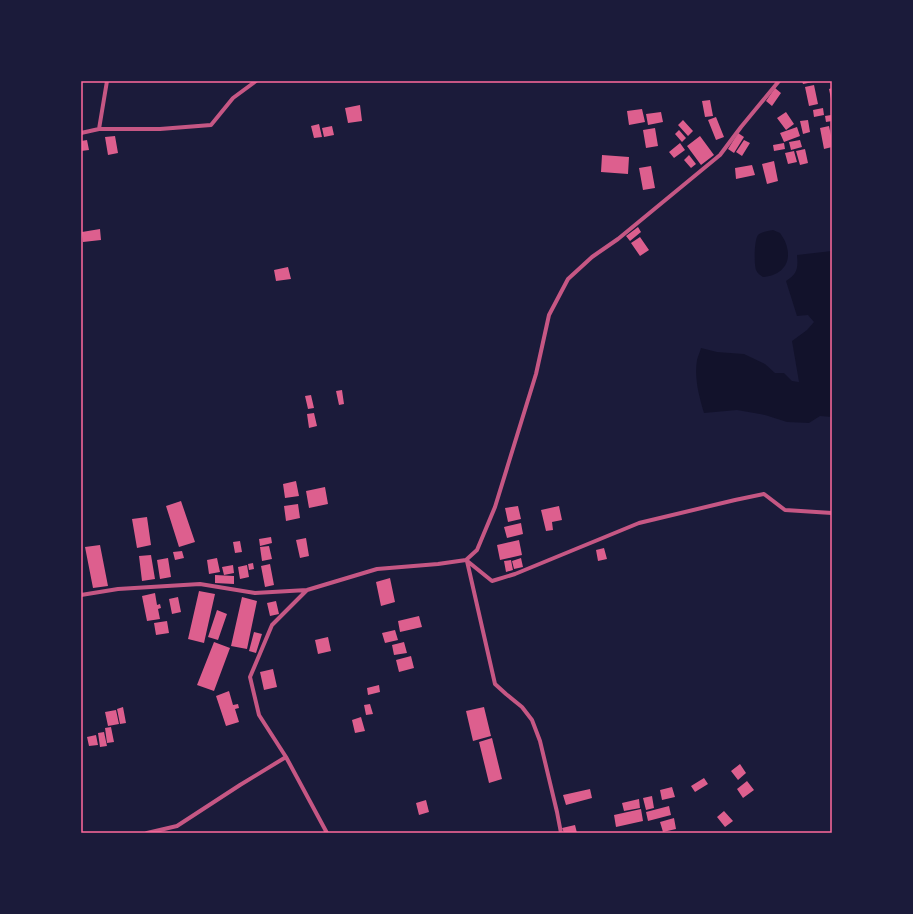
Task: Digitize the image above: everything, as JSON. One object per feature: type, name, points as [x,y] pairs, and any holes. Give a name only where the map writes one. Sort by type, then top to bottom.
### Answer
[{"type":"street","points":[[99,130],[107,81]]},
{"type":"street","points":[[81,133],[99,130],[160,129],[211,125],[233,98],[256,81]]},
{"type":"street","points":[[81,595],[118,589],[200,584],[255,593],[307,590],[377,569],[466,560],[477,550],[495,507],[536,374],[549,315],[568,279],[592,257],[618,239],[720,155],[779,81]]},
{"type":"street","points":[[466,560],[492,581],[515,574],[640,523],[764,494],[785,510],[832,513]]},
{"type":"street","points":[[466,560],[495,684],[522,707],[532,720],[540,741],[561,833]]},
{"type":"street","points":[[307,590],[272,625],[250,677],[259,715],[286,757],[327,833]]},
{"type":"street","points":[[147,833],[176,826],[286,757]]},
{"type":"shaded area","points":[[773,230],[780,233],[786,243],[788,251],[787,263],[775,274],[763,277],[757,272],[755,267],[756,242],[759,234]]},
{"type":"shaded area","points":[[832,251],[832,417],[820,416],[809,423],[787,422],[765,415],[737,410],[704,413],[696,373],[697,360],[701,348],[717,352],[744,354],[765,364],[775,373],[784,373],[792,381],[799,382],[792,341],[807,330],[814,322],[808,315],[797,316],[786,281],[795,273],[797,255]]},
{"type":"building","points":[[802,81],[813,81],[813,82],[803,84]]},
{"type":"building","points":[[814,85],[818,104],[809,106],[805,87]]},
{"type":"building","points":[[775,88],[781,93],[772,106],[766,101]]},
{"type":"building","points":[[832,88],[832,99],[831,99],[829,89]]},
{"type":"building","points":[[710,100],[713,116],[705,117],[702,101]]},
{"type":"building","points":[[360,105],[362,121],[348,123],[345,108]]},
{"type":"building","points":[[823,108],[824,115],[814,117],[813,110]]},
{"type":"building","points":[[642,109],[645,122],[629,125],[627,111]]},
{"type":"building","points":[[661,112],[663,122],[648,125],[646,114]]},
{"type":"building","points":[[786,112],[794,124],[786,130],[777,118]]},
{"type":"building","points":[[831,115],[832,121],[826,122],[825,116]]},
{"type":"building","points":[[716,117],[724,137],[716,140],[708,120]]},
{"type":"building","points":[[683,120],[693,131],[688,136],[678,125]]},
{"type":"building","points":[[808,120],[810,132],[803,134],[800,121]]},
{"type":"building","points":[[319,124],[322,137],[314,138],[311,126]]},
{"type":"building","points":[[332,126],[334,135],[324,137],[322,128]]},
{"type":"building","points":[[829,126],[832,147],[824,149],[820,128]]},
{"type":"building","points":[[797,127],[800,136],[784,142],[780,133]]},
{"type":"building","points":[[655,128],[658,146],[646,148],[643,130]]},
{"type":"building","points":[[679,130],[686,138],[682,142],[675,134]]},
{"type":"building","points":[[738,133],[744,137],[734,153],[728,149]]},
{"type":"building","points":[[115,136],[118,153],[108,155],[105,137]]},
{"type":"building","points":[[700,136],[714,155],[701,165],[687,146]]},
{"type":"building","points":[[87,140],[89,150],[81,151],[81,141]]},
{"type":"building","points":[[744,140],[750,143],[742,156],[736,152]]},
{"type":"building","points":[[800,140],[802,147],[791,150],[789,142]]},
{"type":"building","points":[[680,143],[685,150],[674,158],[669,152]]},
{"type":"building","points":[[784,143],[785,149],[774,151],[773,145]]},
{"type":"building","points":[[805,149],[808,163],[800,165],[796,151]]},
{"type":"building","points":[[794,151],[797,162],[788,164],[785,153]]},
{"type":"building","points":[[602,155],[629,157],[628,174],[601,172]]},
{"type":"building","points":[[689,155],[696,164],[691,168],[684,160]]},
{"type":"building","points":[[774,161],[778,181],[767,184],[762,164]]},
{"type":"building","points":[[752,165],[755,175],[736,179],[735,168]]},
{"type":"building","points":[[651,166],[655,188],[643,190],[639,168]]},
{"type":"building","points":[[638,227],[641,232],[630,241],[626,236]]},
{"type":"building","points":[[100,229],[101,240],[83,242],[82,232]]},
{"type":"building","points":[[640,237],[649,250],[640,256],[631,243]]},
{"type":"building","points":[[288,267],[291,279],[276,281],[274,270]]},
{"type":"building","points":[[342,390],[344,404],[339,405],[336,391]]},
{"type":"building","points":[[311,395],[314,408],[308,409],[305,396]]},
{"type":"building","points":[[314,413],[317,426],[309,428],[307,414]]},
{"type":"building","points":[[296,481],[299,496],[285,498],[283,484]]},
{"type":"building","points":[[325,487],[328,504],[309,508],[306,491]]},
{"type":"building","points":[[181,501],[195,542],[179,547],[166,506]]},
{"type":"building","points":[[298,504],[300,518],[286,521],[284,506]]},
{"type":"building","points":[[518,506],[521,519],[508,522],[505,508]]},
{"type":"building","points":[[559,506],[562,520],[552,522],[553,530],[546,531],[541,510]]},
{"type":"building","points":[[147,517],[151,545],[137,548],[132,519]]},
{"type":"building","points":[[521,523],[523,534],[507,538],[504,527]]},
{"type":"building","points":[[271,537],[272,543],[260,546],[259,539]]},
{"type":"building","points":[[306,538],[309,556],[300,558],[296,540]]},
{"type":"building","points":[[519,540],[522,555],[500,560],[497,545]]},
{"type":"building","points":[[240,541],[242,552],[235,553],[233,542]]},
{"type":"building","points":[[100,545],[108,586],[93,588],[85,547]]},
{"type":"building","points":[[269,546],[272,559],[262,561],[260,547]]},
{"type":"building","points":[[604,548],[607,559],[598,561],[596,550]]},
{"type":"building","points":[[182,551],[184,558],[175,560],[173,552]]},
{"type":"building","points":[[151,555],[155,579],[142,581],[139,556]]},
{"type":"building","points":[[168,558],[171,577],[160,579],[157,560]]},
{"type":"building","points":[[217,558],[220,572],[209,574],[207,560]]},
{"type":"building","points":[[521,558],[523,567],[514,569],[512,561]]},
{"type":"building","points":[[511,560],[513,570],[506,572],[504,561]]},
{"type":"building","points":[[253,563],[254,569],[249,570],[248,564]]},
{"type":"building","points":[[270,564],[274,585],[265,587],[261,566]]},
{"type":"building","points":[[233,565],[234,573],[224,575],[222,567]]},
{"type":"building","points":[[247,565],[249,577],[240,579],[238,567]]},
{"type":"building","points":[[215,575],[234,576],[234,584],[215,583]]},
{"type":"building","points":[[390,578],[395,602],[381,606],[376,582]]},
{"type":"building","points":[[199,591],[215,594],[204,643],[188,639]]},
{"type":"building","points":[[155,593],[157,605],[160,604],[161,608],[158,609],[160,619],[147,621],[142,596]]},
{"type":"building","points":[[178,597],[181,612],[172,614],[169,599]]},
{"type":"building","points":[[242,597],[257,601],[247,649],[231,646]]},
{"type":"building","points":[[276,601],[279,614],[270,616],[267,603]]},
{"type":"building","points":[[217,610],[227,614],[218,640],[208,637]]},
{"type":"building","points":[[419,616],[422,627],[400,632],[398,621]]},
{"type":"building","points":[[167,621],[169,633],[156,635],[154,623]]},
{"type":"building","points":[[395,630],[398,640],[385,643],[382,633]]},
{"type":"building","points":[[254,632],[262,634],[256,653],[249,651]]},
{"type":"building","points":[[328,637],[331,651],[318,654],[315,640]]},
{"type":"building","points":[[214,642],[230,648],[214,691],[197,685]]},
{"type":"building","points":[[404,642],[407,653],[394,655],[392,645]]},
{"type":"building","points":[[411,656],[414,668],[399,672],[396,660]]},
{"type":"building","points":[[273,669],[277,687],[264,690],[260,672]]},
{"type":"building","points":[[379,685],[380,692],[368,695],[367,688]]},
{"type":"building","points":[[229,691],[233,705],[238,704],[239,708],[235,709],[239,722],[226,726],[216,696]]},
{"type":"building","points":[[370,704],[373,714],[366,715],[364,705]]},
{"type":"building","points":[[123,707],[126,723],[120,724],[117,709]]},
{"type":"building","points":[[484,707],[491,736],[473,741],[466,711]]},
{"type":"building","points":[[116,710],[119,724],[108,726],[105,712]]},
{"type":"building","points":[[361,717],[365,731],[355,733],[352,720]]},
{"type":"building","points":[[111,727],[114,742],[107,743],[105,728]]},
{"type":"building","points":[[104,732],[107,746],[100,747],[98,733]]},
{"type":"building","points":[[96,735],[98,745],[89,746],[87,737]]},
{"type":"building","points":[[492,738],[502,779],[489,783],[479,742]]},
{"type":"building","points":[[740,764],[746,773],[738,780],[731,771]]},
{"type":"building","points":[[704,778],[708,784],[695,792],[691,786]]},
{"type":"building","points":[[747,781],[754,790],[743,798],[737,789]]},
{"type":"building","points":[[672,787],[675,797],[662,800],[660,790]]},
{"type":"building","points":[[590,789],[592,798],[566,805],[563,795]]},
{"type":"building","points":[[652,796],[654,808],[646,810],[643,798]]},
{"type":"building","points":[[639,799],[640,808],[624,811],[622,803]]},
{"type":"building","points":[[426,800],[429,812],[419,815],[416,803]]},
{"type":"building","points":[[669,806],[671,815],[648,821],[646,812]]},
{"type":"building","points":[[641,809],[643,821],[616,827],[614,815]]},
{"type":"building","points":[[724,811],[733,821],[725,827],[717,817]]},
{"type":"building","points":[[674,818],[676,829],[663,832],[660,822]]},
{"type":"building","points":[[575,825],[577,833],[564,833],[562,828]]}]
